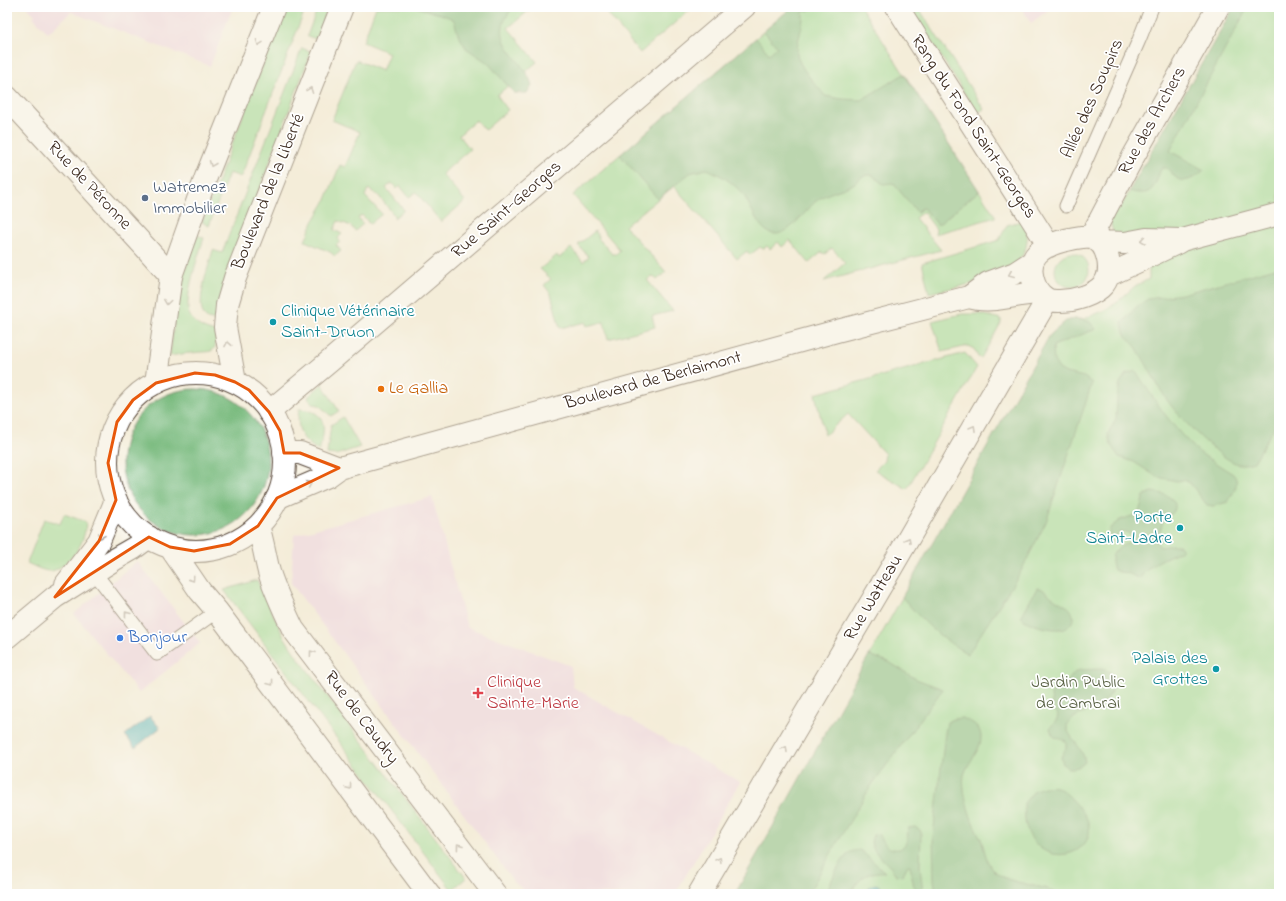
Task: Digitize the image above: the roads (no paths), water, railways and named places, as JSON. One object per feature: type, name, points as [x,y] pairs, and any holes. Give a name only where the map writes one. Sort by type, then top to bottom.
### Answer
[{"type":"street","points":[[156,383],[171,276],[206,177],[274,7]]},
{"type":"street","name":"Boulevard de la Liberté","points":[[235,382],[225,327],[228,305],[236,278],[342,7]]},
{"type":"street","name":"Rue Saint-Georges","points":[[269,412],[744,7]]},
{"type":"street","name":"Rang du Fond Saint-Georges","points":[[897,7],[1049,246]]},
{"type":"street","name":"Rue des Archers","points":[[1095,240],[1129,164],[1218,7]]},
{"type":"street","name":"Rue de Péronne","points":[[7,97],[171,276]]},
{"type":"street","points":[[1109,275],[1177,244],[1182,240],[1279,214]]},
{"type":"street","points":[[1095,240],[1105,252],[1109,263],[1109,275],[1104,284],[1085,296],[1063,301],[1043,296],[1033,281],[1032,262],[1036,254],[1049,246],[1070,239],[1095,240],[1124,243],[1153,239],[1182,240]]},
{"type":"street","name":"Boulevard de Berlaimont","points":[[278,498],[328,476],[339,468],[837,331],[969,297],[988,283],[1015,272],[1032,262]]},
{"type":"street","name":"Boulevard de Berlaimont","points":[[969,297],[993,300],[1022,294],[1043,296]]},
{"type":"street","name":"Rue Watteau","points":[[699,894],[889,572],[1043,296]]},
{"type":"street","points":[[195,373],[214,375],[235,382],[260,400],[280,431],[284,453],[284,476],[278,498],[269,513],[258,526],[239,540],[208,550],[194,551],[170,547],[149,537],[131,523],[116,500],[109,476],[108,463],[112,436],[117,422],[124,410],[144,390],[156,383],[175,376],[195,373]]},
{"type":"street","points":[[284,453],[300,453],[339,468]]},
{"type":"street","points":[[55,597],[99,541],[116,500]]},
{"type":"street","name":"Rue de Caudry","points":[[258,526],[264,543],[269,571],[281,604],[294,629],[495,894]]},
{"type":"street","points":[[7,637],[55,597],[134,548],[149,537]]},
{"type":"street","points":[[170,547],[200,591],[216,610],[429,894]]},
{"type":"lane","name":"Allée des Soupirs","points":[[1066,206],[1152,7]]},
{"type":"lane","points":[[94,572],[157,654],[216,610]]},
{"type":"water","points":[[150,716],[160,728],[135,748],[125,735]]},
{"type":"water","points":[[876,884],[880,886],[882,894],[865,894],[869,887]]},
{"type":"place","name":"Watremez Immobilier","points":[[145,198]]},
{"type":"place","name":"Clinique Vétérinaire Saint-Druon","points":[[273,322]]},
{"type":"place","name":"Le Gallia","points":[[381,389]]},
{"type":"place","name":"Porte Saint-Ladre","points":[[1180,528]]},
{"type":"place","name":"Bonjour","points":[[120,638]]},
{"type":"place","name":"Palais des Grottes","points":[[1216,669]]},
{"type":"place","name":"Clinique Sainte-Marie","points":[[478,693]]},
{"type":"park label","name":"Jardin Public de Cambrai","points":[[1078,693]]}]
